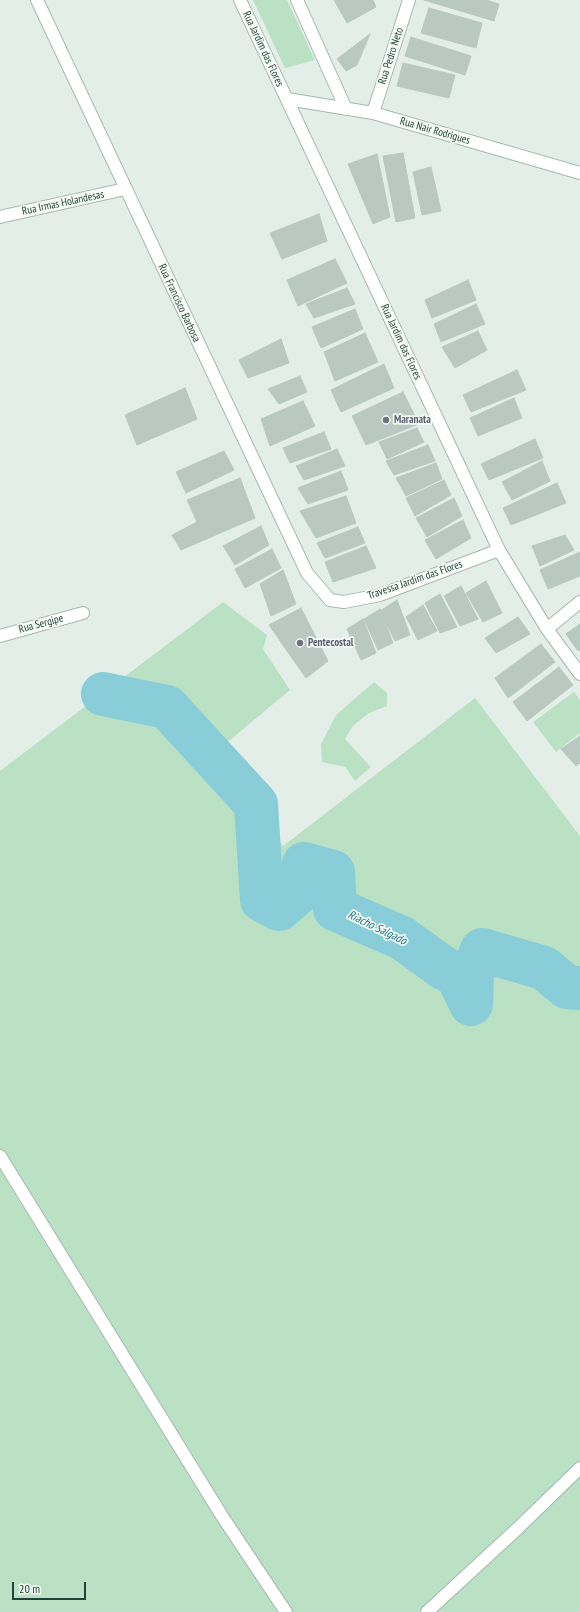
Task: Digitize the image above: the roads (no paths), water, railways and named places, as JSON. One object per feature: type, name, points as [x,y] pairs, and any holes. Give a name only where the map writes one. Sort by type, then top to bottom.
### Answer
[{"type":"street","name":"Rua Francisco Barbosa","points":[[37,0],[307,573],[330,600]]},
{"type":"street","name":"Rua Jardim das Flores","points":[[240,0],[499,550],[547,630],[580,674]]},
{"type":"street","points":[[297,0],[346,109]]},
{"type":"street","name":"Rua Pedro Neto","points":[[373,113],[409,0]]},
{"type":"street","name":"Rua Nair Rodrigues","points":[[287,99],[373,113],[580,173]]},
{"type":"street","name":"Rua Irmas Holandesas","points":[[0,217],[125,189]]},
{"type":"street","name":"Travessa Jardim das Flores","points":[[330,600],[344,602],[380,595],[499,550]]},
{"type":"street","points":[[547,630],[580,602]]},
{"type":"street","name":"Rua Sergipe","points":[[0,632],[82,613]]},
{"type":"street","points":[[0,1156],[222,1516],[286,1612]]},
{"type":"street","points":[[427,1612],[517,1530],[580,1468]]},
{"type":"waterway","name":"Riacho Salgado","points":[[103,694],[167,707],[256,804],[262,900],[279,909],[301,890],[304,864],[333,872],[335,909],[402,938],[442,967],[457,975],[471,1004],[472,974],[482,950],[544,968],[567,987],[580,988]]},
{"type":"place","name":"Maranata","points":[[386,420]]},
{"type":"place","name":"Pentecostal","points":[[300,643]]}]
